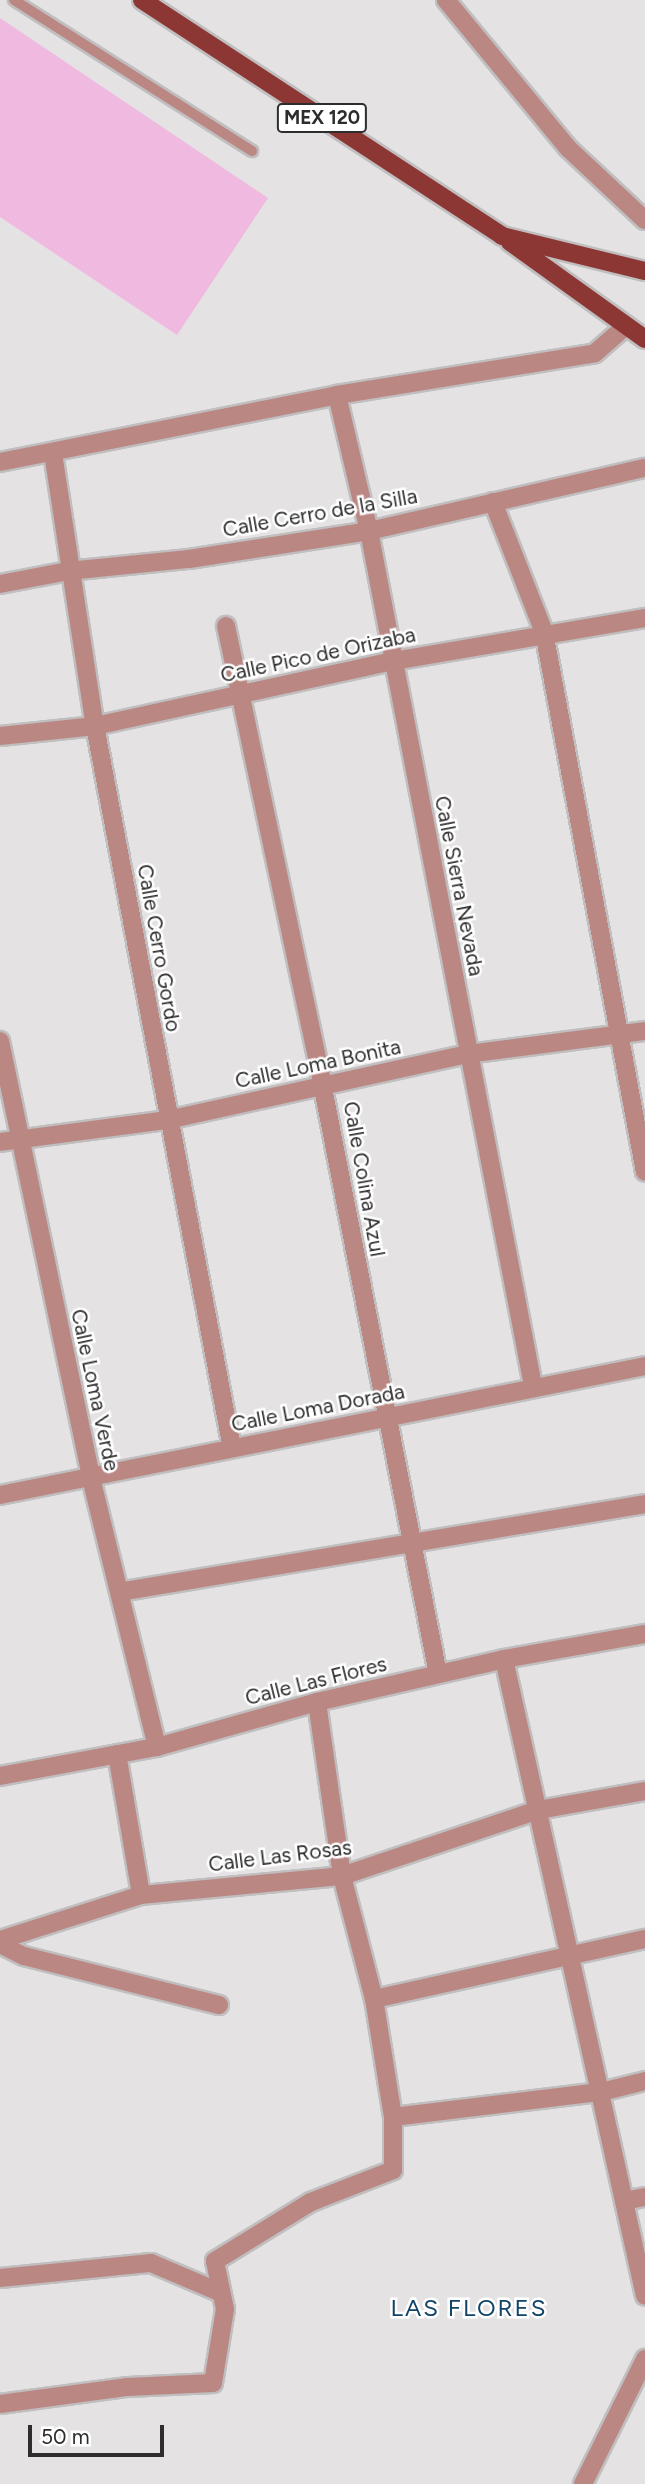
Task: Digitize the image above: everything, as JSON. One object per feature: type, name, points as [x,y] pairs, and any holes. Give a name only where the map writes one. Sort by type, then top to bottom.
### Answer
[{"type":"main road","name":"MEX 120","points":[[142,0],[502,236],[645,271]]},
{"type":"main road","points":[[502,236],[645,339]]},
{"type":"street","points":[[446,0],[569,149],[645,220]]},
{"type":"street","points":[[0,462],[337,395],[594,353],[626,326]]},
{"type":"street","name":"Calle Sierra Nevada","points":[[337,395],[369,531],[533,1386]]},
{"type":"street","name":"Calle Cerro Gordo","points":[[53,453],[68,571],[95,726],[167,1119],[232,1448]]},
{"type":"street","name":"Calle Cerro de la Silla","points":[[0,584],[68,571],[189,559],[369,531],[645,468]]},
{"type":"street","points":[[493,502],[518,576],[544,632],[645,1172]]},
{"type":"street","name":"Calle Pico de Orizaba","points":[[0,736],[95,726],[393,661],[544,632],[645,618]]},
{"type":"street","name":"Calle Colina Azul","points":[[226,626],[244,694],[323,1088],[410,1547],[438,1674]]},
{"type":"street","name":"Calle Loma Bonita","points":[[8,1141],[167,1119],[323,1088],[468,1054],[620,1037],[645,1031]]},
{"type":"street","name":"Calle Loma Verde","points":[[0,1041],[8,1141],[157,1747]]},
{"type":"street","name":"Calle Loma Dorada","points":[[0,1495],[385,1419],[533,1386],[645,1366]]},
{"type":"street","points":[[119,1592],[410,1547],[645,1504]]},
{"type":"street","name":"Calle Las Flores","points":[[0,1776],[157,1747],[317,1702],[504,1659],[645,1634]]},
{"type":"street","points":[[504,1659],[572,1956],[645,2296]]},
{"type":"street","points":[[0,2404],[128,2387],[213,2383],[225,2309],[219,2292],[215,2261],[311,2202],[393,2170],[393,2117],[374,1999],[342,1875],[317,1702]]},
{"type":"street","points":[[117,1754],[141,1895]]},
{"type":"street","name":"Calle Las Rosas","points":[[0,1942],[141,1895],[342,1875],[538,1810],[645,1791]]},
{"type":"street","points":[[374,1999],[645,1938]]},
{"type":"street","points":[[0,1942],[24,1956],[219,2005]]},
{"type":"street","points":[[393,2117],[601,2092],[645,2081]]},
{"type":"street","points":[[624,2200],[645,2197]]},
{"type":"street","points":[[0,2277],[151,2263],[219,2292]]},
{"type":"street","points":[[583,2484],[645,2359]]},
{"type":"lane","points":[[14,0],[252,151]]},
{"type":"building","points":[[0,18],[268,198],[177,335],[0,217]]},
{"type":"district","name":"LAS FLORES","points":[[469,2308]]}]
